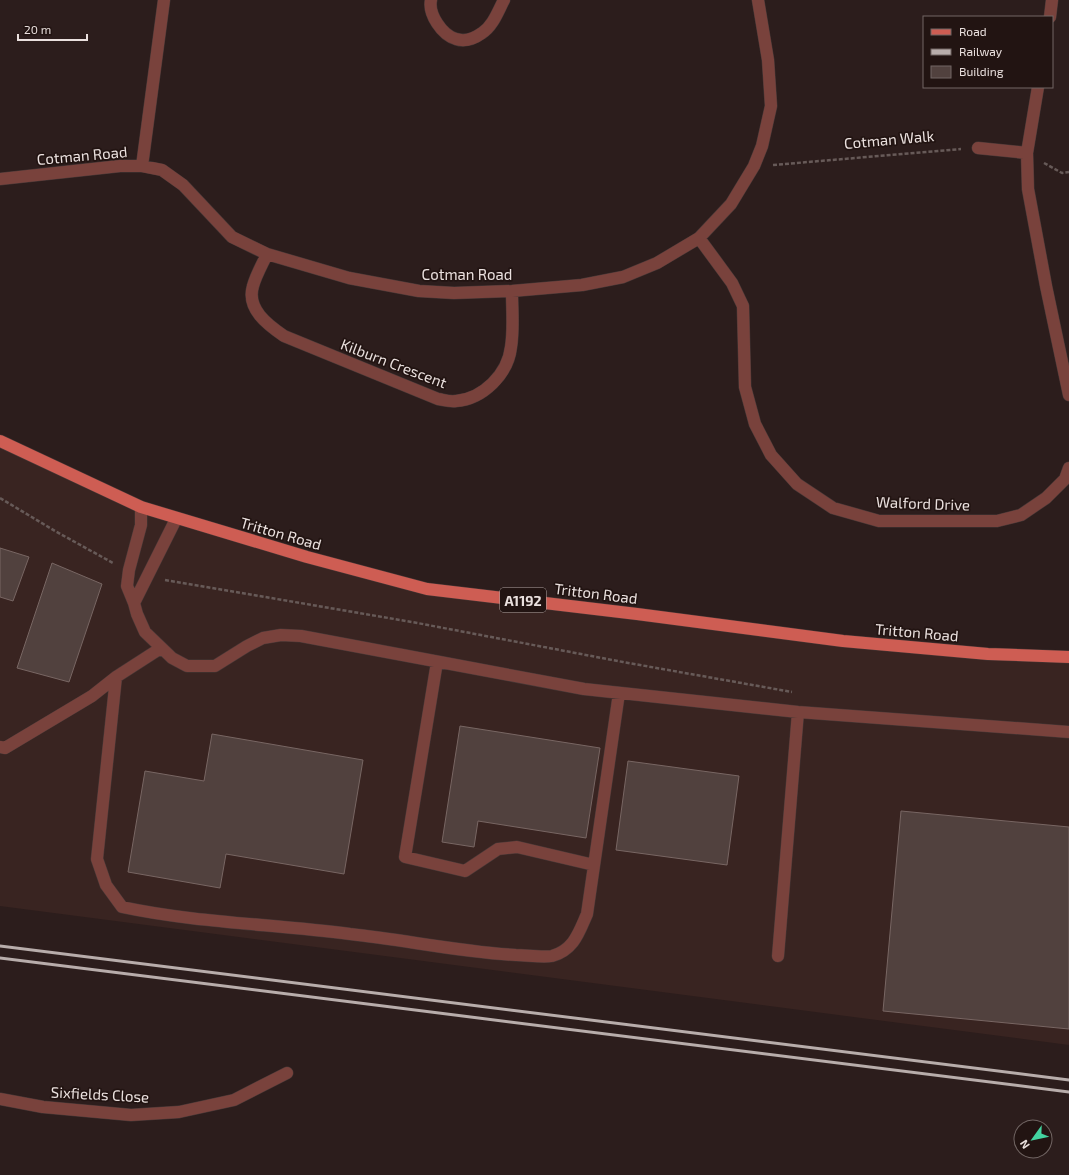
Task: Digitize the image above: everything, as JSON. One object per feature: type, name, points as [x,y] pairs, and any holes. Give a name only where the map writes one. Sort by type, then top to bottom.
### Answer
[{"type":"main road","name":"Tritton Road","points":[[0,441],[141,507],[176,519],[306,557],[427,589],[637,614],[843,641],[988,654],[1069,657]]},
{"type":"street","points":[[142,166],[164,0]]},
{"type":"street","points":[[430,0],[434,17],[442,29],[456,39],[464,40],[474,38],[484,33],[491,25],[504,0]]},
{"type":"street","name":"Cotman Road","points":[[0,179],[120,166],[142,166],[162,170],[183,185],[232,237],[267,254],[349,278],[419,291],[454,293],[512,292],[582,285],[623,277],[657,263],[699,238],[731,204],[754,166],[762,146],[771,106],[768,60],[758,0]]},
{"type":"street","points":[[1050,16],[1052,0]]},
{"type":"street","points":[[1038,88],[1027,153],[1028,189],[1046,286],[1069,395]]},
{"type":"street","points":[[978,148],[1027,153]]},
{"type":"street","name":"Walford Drive","points":[[699,238],[732,282],[743,306],[746,387],[755,424],[771,455],[797,484],[827,504],[834,508],[879,521],[998,521],[1021,515],[1046,498],[1068,476]]},
{"type":"street","name":"Kilburn Crescent","points":[[267,254],[252,288],[252,303],[259,315],[270,327],[284,336],[446,401],[455,402],[476,396],[487,389],[496,380],[506,364],[511,347],[512,292]]},
{"type":"street","points":[[141,507],[141,525],[129,570],[127,586],[145,632],[172,658],[187,666],[215,666],[263,638],[281,635],[301,636],[584,689],[798,712],[1069,732]]},
{"type":"street","points":[[134,603],[176,519]]},
{"type":"street","points":[[0,747],[5,748],[92,696],[116,677],[161,648]]},
{"type":"street","points":[[437,662],[405,857],[465,872],[498,849],[518,847],[594,864]]},
{"type":"street","points":[[116,677],[97,859],[106,885],[122,906],[149,913],[172,916],[350,934],[497,954],[551,956],[568,949],[578,935],[586,914],[619,693]]},
{"type":"street","points":[[778,956],[798,712]]},
{"type":"street","name":"Sixfields Close","points":[[0,1099],[43,1107],[131,1115],[179,1112],[234,1100],[287,1073]]},
{"type":"path","name":"Cotman Walk","points":[[754,166],[978,148]]},
{"type":"path","points":[[1027,153],[1062,173],[1069,172]]},
{"type":"path","points":[[0,498],[55,531],[114,563]]},
{"type":"path","points":[[159,579],[412,622],[623,662],[799,693]]},
{"type":"shaded area","points":[[0,441],[141,507],[427,589],[843,641],[1069,657],[1069,1045],[0,906]]},
{"type":"building","points":[[0,548],[29,557],[13,601],[0,597]]},
{"type":"building","points":[[52,563],[102,584],[69,682],[17,668]]},
{"type":"building","points":[[460,726],[600,748],[586,838],[478,821],[474,847],[442,842]]},
{"type":"building","points":[[212,734],[363,760],[344,874],[226,854],[220,888],[128,872],[145,771],[204,781]]},
{"type":"building","points":[[628,761],[739,776],[727,865],[616,850]]},
{"type":"building","points":[[901,811],[1069,827],[1069,1029],[883,1011]]},
{"type":"railway","points":[[0,946],[1069,1080]]},
{"type":"railway","points":[[0,958],[1069,1092]]}]
